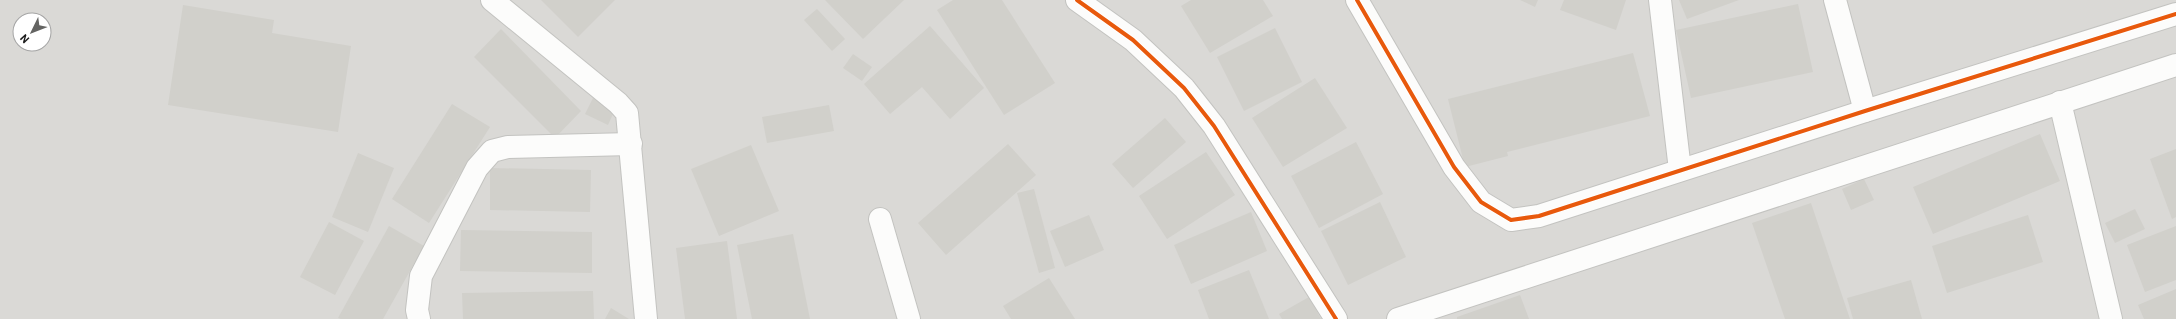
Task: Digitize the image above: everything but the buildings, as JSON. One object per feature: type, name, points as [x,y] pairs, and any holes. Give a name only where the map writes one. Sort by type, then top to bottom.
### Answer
[{"type":"street","points":[[492,0],[618,103],[627,113],[646,319]]},
{"type":"street","points":[[1077,0],[1133,40],[1184,88],[1214,126],[1336,319]]},
{"type":"street","points":[[1357,0],[1454,167],[1481,202],[1511,220],[1539,216],[1865,111],[2176,14]]},
{"type":"street","points":[[1660,0],[1680,170]]},
{"type":"street","points":[[1835,0],[1865,111]]},
{"type":"street","points":[[1398,319],[2176,64]]},
{"type":"street","points":[[2060,102],[2111,319]]},
{"type":"street","points":[[420,319],[417,310],[421,276],[476,168],[492,151],[508,147],[631,144]]},
{"type":"street","points":[[880,219],[910,319]]},
{"type":"shaded area","points":[[0,0],[2176,0],[2176,319],[0,319]]},
{"type":"cycle path","points":[[1077,0],[1133,40],[1184,88],[1214,126],[1336,319]]},
{"type":"cycle path","points":[[1357,0],[1454,167],[1481,202],[1511,220],[1539,216],[1865,111],[2176,14]]}]
